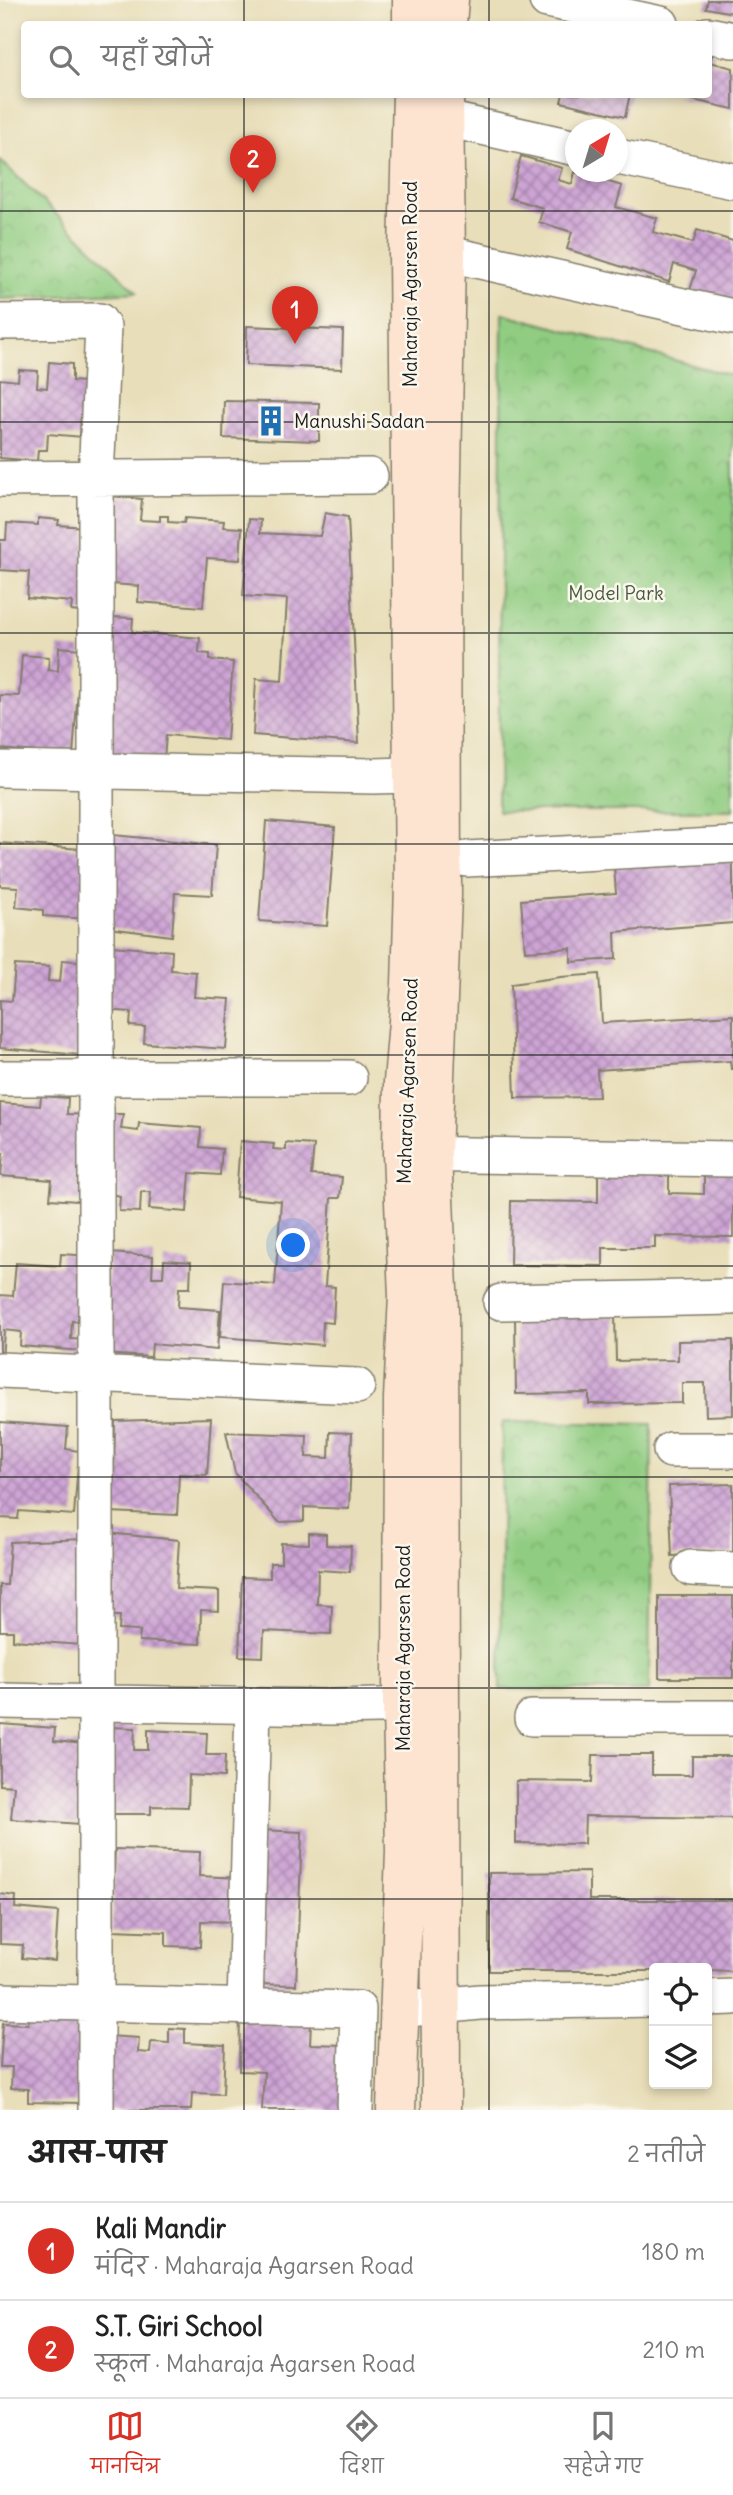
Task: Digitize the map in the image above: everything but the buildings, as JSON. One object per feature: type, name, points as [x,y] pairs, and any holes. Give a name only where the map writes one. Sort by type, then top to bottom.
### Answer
[{"type":"street","points":[[412,0],[412,21]]},
{"type":"street","points":[[447,21],[449,0]]},
{"type":"street","points":[[547,0],[647,21]]},
{"type":"street","points":[[712,36],[733,40]]},
{"type":"street","points":[[428,105],[565,145]]},
{"type":"street","name":"Maharaja Agarsen Road","points":[[428,105],[408,254],[426,431],[427,774],[414,897],[411,985],[403,1082],[417,1154],[439,1311],[441,2110]]},
{"type":"street","name":"Maharaja Agarsen Road","points":[[426,431],[446,257],[428,105]]},
{"type":"street","points":[[628,159],[733,181]]},
{"type":"street","points":[[408,254],[462,257],[733,317]]},
{"type":"street","points":[[0,322],[99,321],[103,327],[96,478],[96,2110]]},
{"type":"street","points":[[0,479],[370,476]]},
{"type":"street","points":[[0,769],[374,776],[427,774]]},
{"type":"street","points":[[467,859],[733,845]]},
{"type":"street","points":[[0,1078],[349,1078]]},
{"type":"street","points":[[417,1154],[733,1158]]},
{"type":"street","name":"Maharaja Agarsen Road","points":[[396,2110],[405,1851],[402,1706],[403,1398],[417,1154]]},
{"type":"street","points":[[501,1302],[733,1297]]},
{"type":"street","points":[[0,1370],[357,1386]]},
{"type":"street","points":[[671,1450],[733,1450]]},
{"type":"street","points":[[691,1568],[733,1570]]},
{"type":"street","points":[[0,1701],[253,1706],[439,1705]]},
{"type":"street","points":[[244,2007],[253,1706]]},
{"type":"street","points":[[532,1718],[733,1718]]},
{"type":"street","points":[[712,1998],[733,1997]]},
{"type":"street","points":[[398,2010],[481,2002],[649,1999]]},
{"type":"street","points":[[0,2001],[358,2009],[355,2110]]},
{"type":"green space","points":[[0,160],[137,292],[0,299]]},
{"type":"green space","name":"Model Park","points":[[502,313],[733,376],[733,811],[498,811]]},
{"type":"green space","points":[[502,1422],[652,1424],[649,1691],[500,1689]]},
{"type":"place","name":"S.T. Giri School","points":[[253,193]]},
{"type":"place","name":"Kali Mandir","points":[[295,344]]},
{"type":"place","name":"Manushi Sadan","points":[[271,421]]}]
